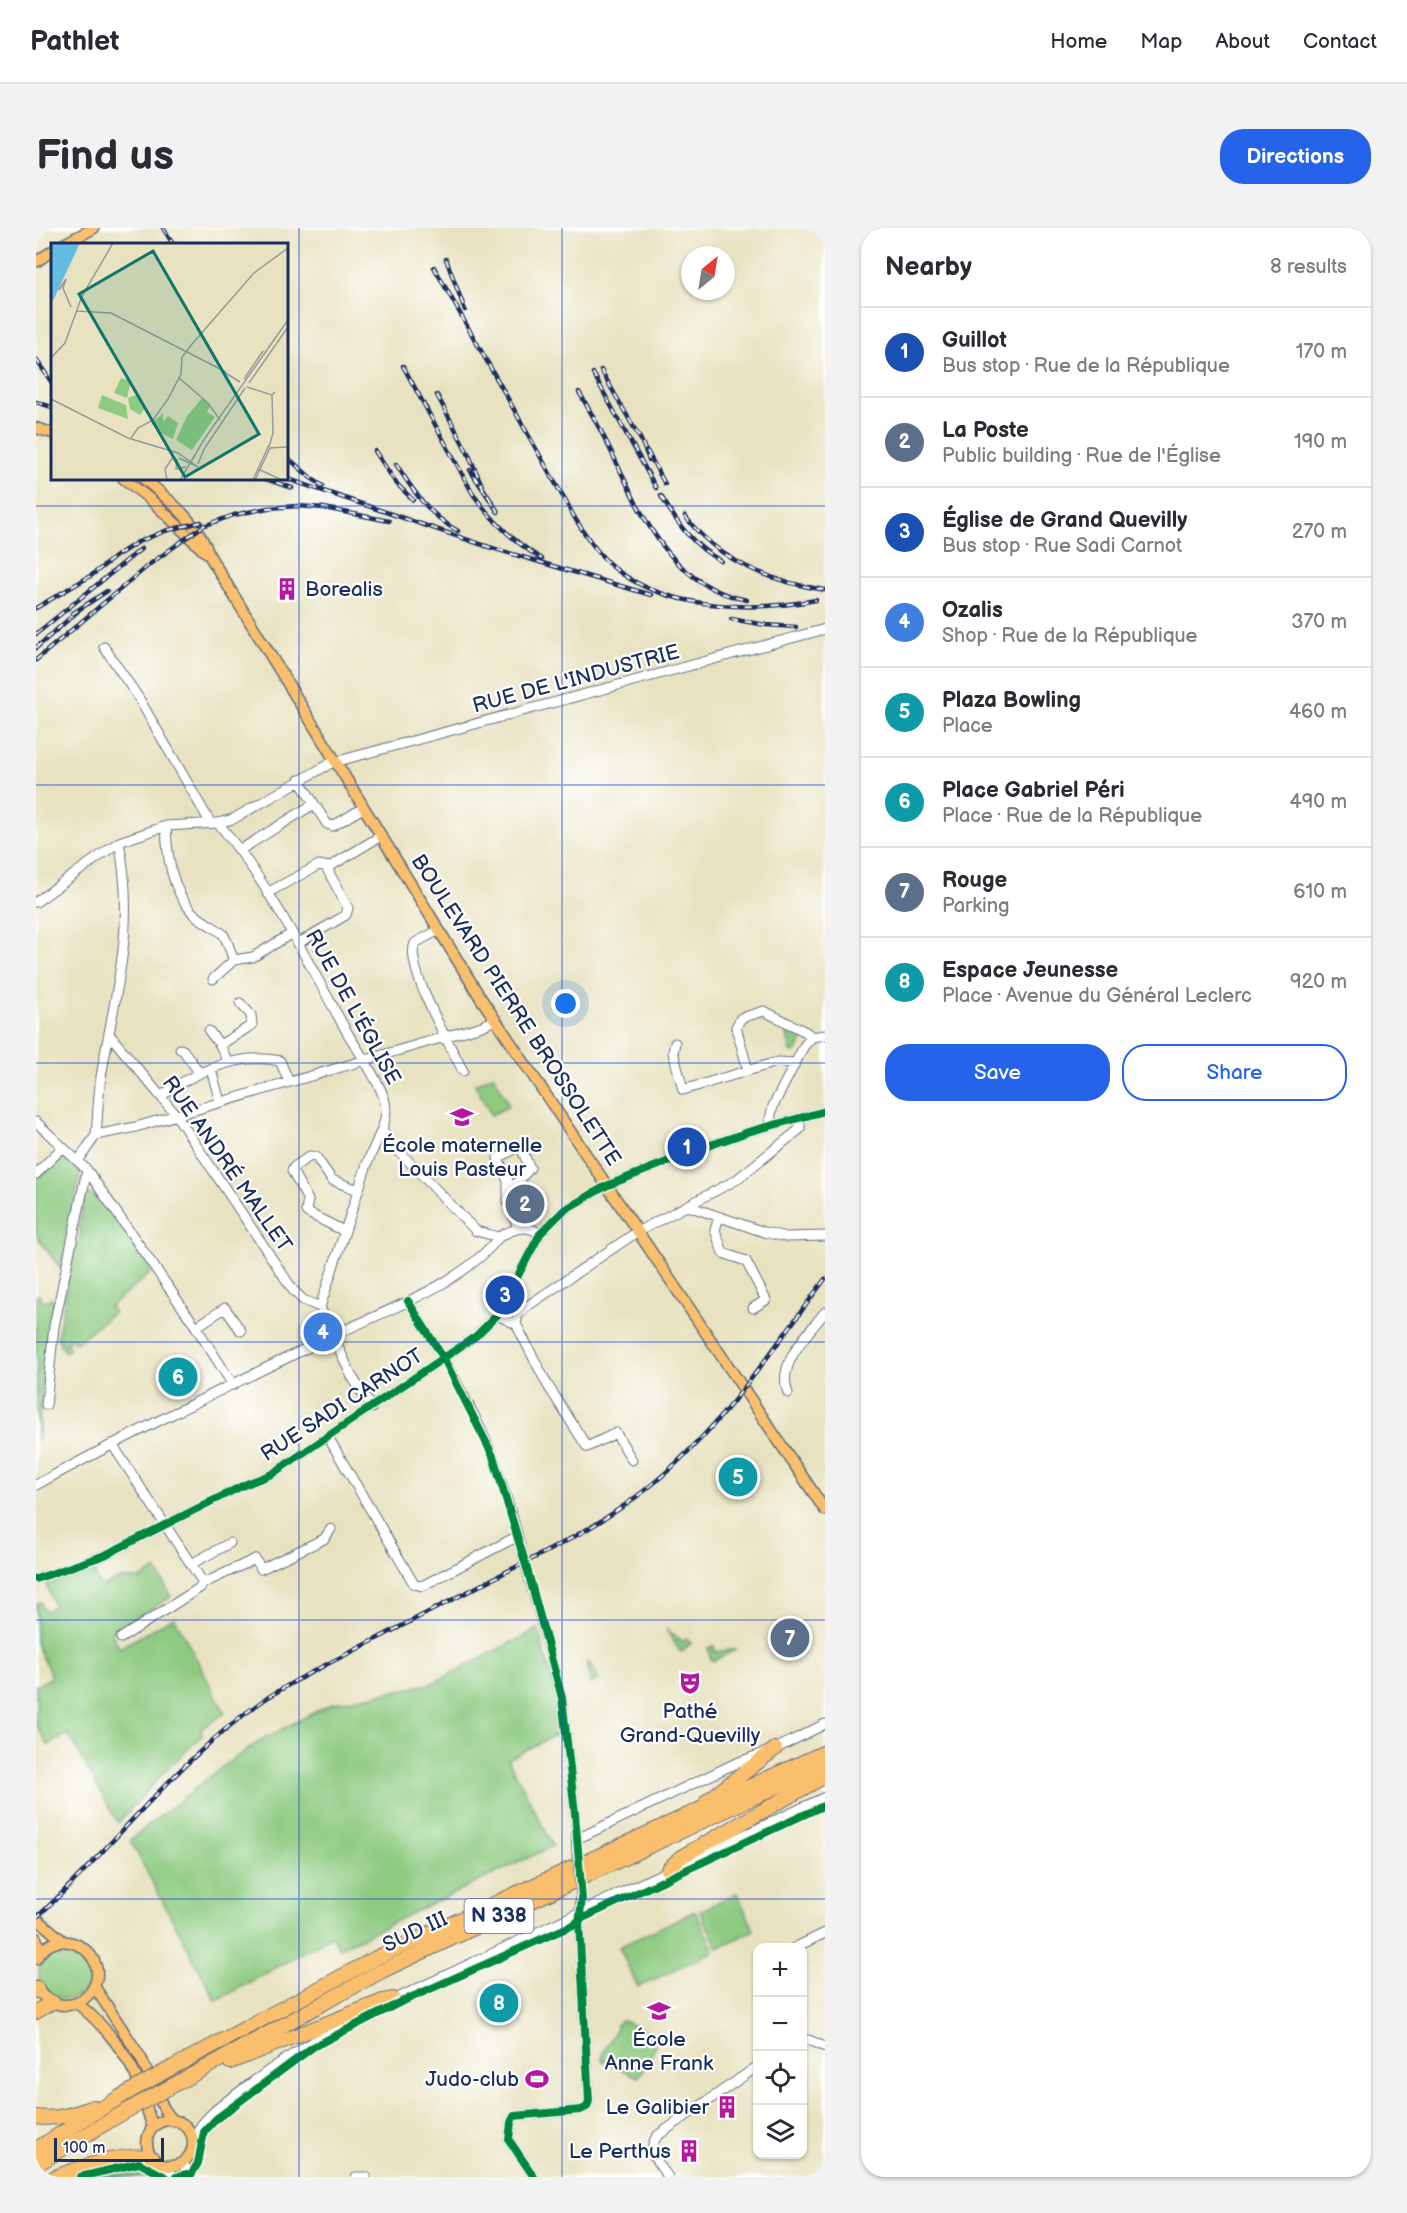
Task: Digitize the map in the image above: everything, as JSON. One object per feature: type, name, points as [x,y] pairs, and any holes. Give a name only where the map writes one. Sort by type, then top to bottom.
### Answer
[{"type":"highway","points":[[692,1814],[775,1749]]},
{"type":"highway","name":"SUD III","points":[[36,2149],[172,2067],[376,1958],[825,1752]]},
{"type":"highway","name":"SUD III","points":[[36,2165],[126,2111],[384,1970],[825,1764]]},
{"type":"highway","points":[[668,1870],[681,1857],[825,1776]]},
{"type":"highway","points":[[183,2080],[393,1999]]},
{"type":"highway","points":[[36,2012],[52,2002]]},
{"type":"highway","points":[[36,2117],[70,2115],[120,2097]]},
{"type":"highway","points":[[55,2177],[82,2167],[126,2158],[143,2156],[152,2158]]},
{"type":"main road","points":[[66,243],[94,228]]},
{"type":"main road","points":[[36,261],[51,252]]},
{"type":"main road","name":"BOULEVARD PIERRE BROSSOLETTE","points":[[126,480],[156,497]]},
{"type":"main road","name":"BOULEVARD PIERRE BROSSOLETTE","points":[[144,480],[156,497],[209,555],[495,1020],[825,1510]]},
{"type":"main road","points":[[36,1918],[63,1941],[81,1946],[91,1955],[96,1973],[94,1986],[87,1996],[77,2003],[64,2005],[52,2002],[36,1989]]},
{"type":"main road","points":[[36,1938],[39,1955]]},
{"type":"main road","points":[[39,1955],[53,1943],[63,1941]]},
{"type":"main road","points":[[94,1986],[141,2058],[164,2109],[173,2121]]},
{"type":"main road","points":[[77,2003],[115,2042],[130,2065],[138,2081],[153,2127]]},
{"type":"main road","points":[[163,2121],[173,2121],[188,2129],[193,2139],[190,2155],[170,2172],[152,2158],[147,2142],[153,2127],[163,2121]]},
{"type":"street","name":"RUE DE L'INDUSTRIE","points":[[36,902],[119,842],[166,826],[214,823],[233,819],[299,780],[335,762],[825,629]]},
{"type":"street","name":"RUE DE L'ÉGLISE","points":[[104,647],[138,697],[214,823],[240,850],[267,893],[385,1101],[386,1118],[358,1190],[320,1307]]},
{"type":"street","points":[[299,780],[327,824],[333,826],[363,808]]},
{"type":"street","points":[[240,850],[314,804]]},
{"type":"street","points":[[166,826],[169,861],[180,894],[190,910],[222,934],[234,960]]},
{"type":"street","points":[[267,893],[319,865],[329,867],[381,836]]},
{"type":"street","points":[[78,1161],[96,1135],[101,1073],[125,939],[127,901],[125,871],[119,842]]},
{"type":"street","points":[[297,944],[346,915],[348,908],[326,867]]},
{"type":"street","points":[[439,930],[415,943],[412,950],[423,991],[463,1071]]},
{"type":"street","points":[[213,979],[234,960],[253,957],[291,934]]},
{"type":"street","points":[[220,1045],[252,1025],[251,1016],[240,1003]]},
{"type":"street","points":[[748,1070],[735,1027],[741,1018],[764,1011],[812,1037]]},
{"type":"street","points":[[96,1135],[112,1133],[176,1115],[482,1026],[495,1020]]},
{"type":"street","points":[[209,1031],[220,1045],[228,1062]]},
{"type":"street","name":"RUE ANDRÉ MALLET","points":[[109,1034],[176,1115],[293,1290],[303,1300],[320,1307]]},
{"type":"street","points":[[772,1125],[770,1119],[773,1106],[804,1046],[812,1037],[825,1035]]},
{"type":"street","points":[[675,1043],[673,1052],[682,1090],[777,1062],[795,1063]]},
{"type":"street","points":[[180,1049],[199,1072]]},
{"type":"street","points":[[161,1096],[199,1072],[211,1070],[228,1062],[263,1057],[280,1060],[289,1082]]},
{"type":"street","points":[[211,1070],[220,1102]]},
{"type":"street","name":"RUE SADI CARNOT","points":[[36,1579],[105,1555],[244,1485],[272,1474],[444,1359],[476,1336],[497,1315],[540,1234],[564,1210],[606,1186],[702,1148],[772,1125],[825,1111]]},
{"type":"street","points":[[516,1324],[518,1315],[523,1309],[637,1232],[736,1180],[800,1129],[800,1118]]},
{"type":"street","points":[[36,1122],[87,1170],[232,1385]]},
{"type":"street","points":[[382,1129],[390,1142],[476,1231],[499,1237]]},
{"type":"street","points":[[508,1193],[530,1168],[520,1146],[498,1158],[508,1181],[508,1193],[508,1201],[518,1228]]},
{"type":"street","points":[[36,1174],[63,1147]]},
{"type":"street","points":[[345,1231],[306,1211],[308,1202],[292,1175],[292,1171],[310,1156],[316,1157],[332,1180],[358,1190]]},
{"type":"street","points":[[46,1405],[54,1326],[87,1170]]},
{"type":"street","points":[[688,1206],[764,1232],[786,1237],[825,1236]]},
{"type":"street","points":[[720,1217],[715,1230],[723,1253],[746,1261],[766,1300],[753,1308]]},
{"type":"street","points":[[36,1485],[191,1404],[447,1281],[491,1248],[499,1237],[518,1228],[532,1228],[540,1234]]},
{"type":"street","points":[[408,1301],[444,1359],[493,1456],[518,1536],[562,1698],[581,1893],[579,1922],[589,2101],[581,2110],[514,2116],[509,2140],[534,2177]]},
{"type":"street","points":[[320,1307],[351,1375],[372,1408]]},
{"type":"street","points":[[195,1327],[225,1308],[241,1331]]},
{"type":"street","points":[[788,1393],[785,1380],[786,1367],[824,1314]]},
{"type":"street","points":[[497,1315],[516,1324],[547,1384],[587,1447],[616,1433],[632,1460]]},
{"type":"street","points":[[328,1437],[417,1586],[422,1586],[518,1536]]},
{"type":"street","points":[[112,1444],[202,1584]]},
{"type":"street","points":[[121,1638],[190,1596],[202,1584],[255,1559],[261,1569],[324,1539],[331,1529]]},
{"type":"street","points":[[191,1564],[230,1543]]},
{"type":"street","points":[[577,1839],[734,1764],[775,1749],[825,1724]]},
{"type":"street","points":[[193,2139],[198,2127],[209,2116],[272,2067],[313,2041],[393,1999],[825,1797]]},
{"type":"street","points":[[803,1943],[825,1933]]},
{"type":"street","points":[[807,2040],[825,2047]]},
{"type":"street","points":[[668,2177],[652,2154],[652,2145],[657,2136],[753,2069]]},
{"type":"street","points":[[184,2161],[187,2177]]},
{"type":"street","points":[[356,2177],[366,2177]]},
{"type":"green space","points":[[785,1027],[799,1032],[803,1037],[796,1053],[791,1052]]},
{"type":"green space","points":[[494,1075],[509,1106],[491,1115],[475,1084]]},
{"type":"green space","points":[[63,1155],[78,1168],[80,1175],[71,1220],[68,1221],[61,1269],[36,1235],[36,1180]]},
{"type":"green space","points":[[88,1194],[102,1200],[152,1272],[109,1307],[114,1312],[76,1343],[72,1338],[66,1343],[70,1348],[66,1352],[60,1344],[60,1339],[57,1339],[73,1252],[76,1251],[81,1231],[78,1227],[85,1196]]},
{"type":"green space","points":[[39,1295],[43,1302],[52,1298],[54,1303],[49,1326],[37,1442],[36,1296]]},
{"type":"green space","points":[[92,1569],[101,1587],[119,1579],[140,1579],[156,1569],[171,1597],[111,1633],[120,1648],[174,1617],[225,1713],[201,1729],[202,1736],[162,1774],[118,1823],[68,1734],[48,1745],[36,1724],[36,1686],[52,1677],[36,1643],[36,1604],[41,1602],[45,1611],[54,1606],[47,1585]]},
{"type":"green space","points":[[538,1629],[558,1702],[561,1732],[508,1759],[553,1846],[339,1948],[332,1936],[216,2001],[130,1840],[230,1761],[265,1738],[333,1703],[431,1684]]},
{"type":"green space","points":[[666,1629],[683,1642],[686,1638],[691,1643],[682,1652],[680,1651]]},
{"type":"green space","points":[[714,1646],[715,1652],[737,1649],[713,1661],[708,1648]]},
{"type":"green space","points":[[587,1663],[599,1680],[590,1684]]},
{"type":"green space","points":[[737,1893],[754,1930],[718,1948],[700,1911]]},
{"type":"green space","points":[[695,1911],[714,1951],[638,1987],[619,1947]]},
{"type":"green space","points":[[65,1947],[75,1949],[83,1955],[89,1963],[91,1973],[89,1983],[83,1991],[75,1997],[65,1999],[55,1997],[47,1991],[41,1983],[39,1973],[41,1963],[47,1955],[55,1949]]},
{"type":"green space","points":[[621,2020],[657,2036],[650,2058],[638,2077],[602,2060],[616,2025]]},
{"type":"green space","points":[[141,2170],[149,2177],[94,2177]]},
{"type":"railway","points":[[163,228],[172,243]]},
{"type":"railway","points":[[446,259],[465,310]]},
{"type":"railway","points":[[434,267],[576,520],[598,551],[613,567],[634,581],[683,600],[738,606],[765,606],[816,600]]},
{"type":"railway","points":[[36,359],[51,382]]},
{"type":"railway","points":[[403,366],[473,494],[504,530],[542,559]]},
{"type":"railway","points":[[601,370],[641,440],[649,460]]},
{"type":"railway","points":[[593,373],[656,488]]},
{"type":"railway","points":[[579,392],[659,541],[696,579],[719,592],[747,600]]},
{"type":"railway","points":[[437,395],[468,453],[483,488],[498,512],[470,470]]},
{"type":"railway","points":[[36,402],[51,407]]},
{"type":"railway","points":[[375,451],[396,483],[413,500]]},
{"type":"railway","points":[[647,451],[665,484]]},
{"type":"railway","points":[[288,458],[323,486]]},
{"type":"railway","points":[[396,464],[431,510],[458,531]]},
{"type":"railway","points":[[288,479],[489,547],[651,595]]},
{"type":"railway","points":[[269,480],[292,488]]},
{"type":"railway","points":[[661,496],[686,533],[721,561]]},
{"type":"railway","points":[[36,660],[150,564],[203,526],[234,515],[268,508],[298,506],[324,508],[389,521]]},
{"type":"railway","points":[[685,516],[713,545],[748,567],[785,581],[825,590]]},
{"type":"railway","points":[[36,608],[92,575],[138,542],[165,531],[201,522]]},
{"type":"railway","points":[[36,634],[141,549]]},
{"type":"railway","points":[[72,614],[107,591]]},
{"type":"railway","points":[[36,648],[78,611]]},
{"type":"railway","points":[[731,619],[796,627]]},
{"type":"railway","points":[[36,1918],[202,1749],[264,1700],[311,1673],[568,1540],[616,1511],[661,1477],[688,1452],[737,1397],[825,1279]]},
{"type":"cycle path","points":[[36,1579],[105,1555],[244,1485],[272,1474],[476,1336],[497,1315],[540,1234],[564,1210],[606,1186],[702,1148],[748,1132],[825,1111]]},
{"type":"cycle path","points":[[408,1301],[444,1359],[493,1456],[528,1572],[562,1698],[582,1899],[579,1922],[589,2101],[587,2107],[581,2110],[514,2116],[509,2140],[534,2177]]},
{"type":"cycle path","points":[[176,2177],[191,2175],[198,2163],[204,2132],[216,2119],[313,2047],[401,2002],[573,1925],[583,1918],[825,1805]]},
{"type":"cycle path","points":[[80,2177],[139,2163],[166,2177]]},
{"type":"place","name":"Borealis","points":[[287,589]]},
{"type":"place","name":"École maternelle Louis Pasteur","points":[[462,1117]]},
{"type":"place","name":"Guillot","points":[[687,1147]]},
{"type":"place","name":"La Poste","points":[[525,1204]]},
{"type":"place","name":"Église de Grand Quevilly","points":[[505,1295]]},
{"type":"place","name":"Ozalis","points":[[323,1332]]},
{"type":"place","name":"Place Gabriel Péri","points":[[178,1377]]},
{"type":"place","name":"Plaza Bowling","points":[[738,1477]]},
{"type":"place","name":"Rouge","points":[[790,1638]]},
{"type":"place","name":"Pathé Grand-Quevilly","points":[[690,1683]]},
{"type":"place","name":"Espace Jeunesse","points":[[499,2003]]},
{"type":"place","name":"École Anne Frank","points":[[659,2011]]},
{"type":"place","name":"Judo-club","points":[[537,2079]]},
{"type":"place","name":"Le Galibier","points":[[727,2107]]},
{"type":"place","name":"Le Perthus","points":[[689,2151]]}]
